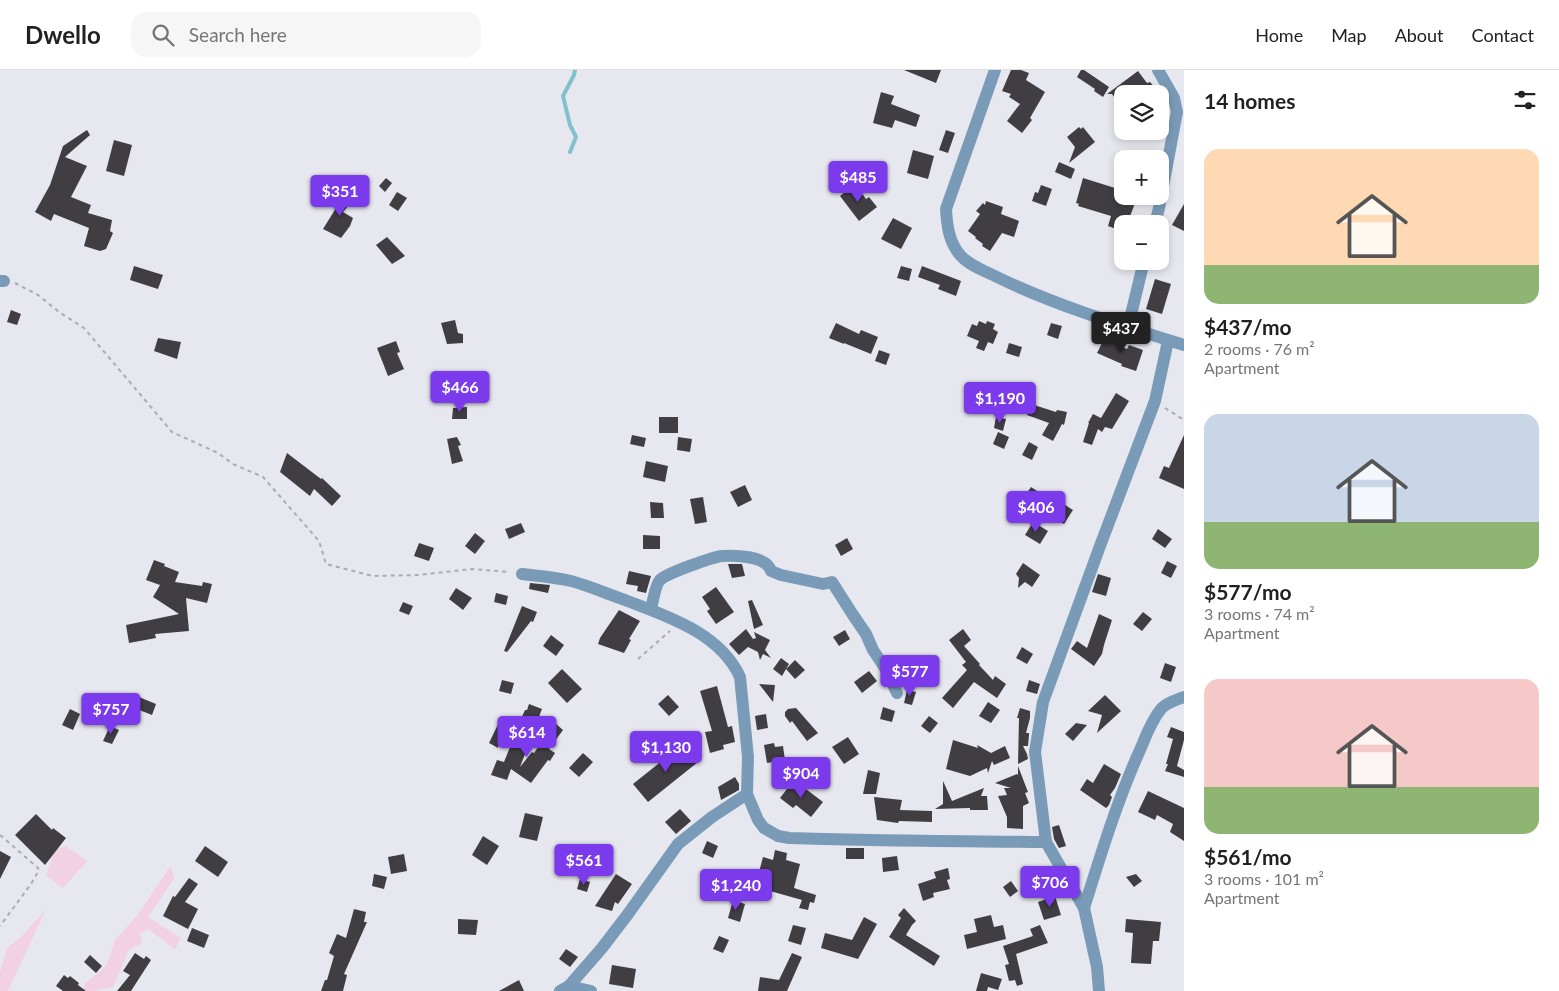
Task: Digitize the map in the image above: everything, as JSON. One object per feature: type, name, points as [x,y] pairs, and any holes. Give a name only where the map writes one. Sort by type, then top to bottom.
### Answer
[{"type":"street","points":[[995,70],[946,209],[947,225],[952,242],[961,256],[973,266],[1012,285],[1085,313],[1184,346]]},
{"type":"street","points":[[1157,215],[1179,125],[1174,98],[1158,70]]},
{"type":"street","points":[[1128,327],[1142,270]]},
{"type":"street","points":[[1099,991],[1097,967],[1084,908],[1046,842],[1035,752],[1036,737],[1043,702],[1155,401],[1168,340]]},
{"type":"street","points":[[650,609],[658,581],[668,574],[721,556],[763,560],[770,566],[771,571],[782,575],[823,584],[832,582],[866,634],[897,693]]},
{"type":"street","points":[[522,574],[571,581],[650,609],[706,638],[726,655],[740,676],[748,757],[747,794],[758,820],[764,828],[778,836],[789,838],[889,841],[983,840],[1046,842]]},
{"type":"street","points":[[1084,908],[1110,824],[1153,720],[1162,708],[1184,697]]},
{"type":"street","points":[[564,988],[602,948],[678,844],[712,817],[747,794]]},
{"type":"street","points":[[564,988],[591,991]]},
{"type":"path","points":[[2,281],[16,284],[38,295],[59,312],[84,328],[172,432],[218,453],[233,464],[263,477],[319,541],[326,564],[373,576],[418,575],[472,568],[522,574]]},
{"type":"path","points":[[1155,401],[1184,420]]},
{"type":"path","points":[[638,659],[680,623]]},
{"type":"path","points":[[0,835],[39,870],[35,879],[0,926]]},
{"type":"shaded area","points":[[66,846],[87,861],[63,888],[46,876],[55,850]]},
{"type":"shaded area","points":[[171,865],[174,879],[148,917],[181,938],[175,949],[148,929],[140,934],[142,943],[129,950],[113,987],[81,991],[85,984],[106,966],[115,940],[137,916]]},
{"type":"shaded area","points":[[46,909],[8,991],[0,991],[0,972],[7,948],[22,936]]},
{"type":"building","points":[[904,70],[941,70],[936,83]]},
{"type":"building","points":[[1011,70],[1021,70],[1029,73],[1026,80],[1045,92],[1030,118],[1032,120],[1022,133],[1007,121],[1020,104],[1009,97],[1011,94],[1002,91]]},
{"type":"building","points":[[1081,70],[1084,70],[1109,87],[1103,97],[1077,77]]},
{"type":"building","points":[[1138,71],[1147,83],[1150,82],[1153,85],[1119,85]]},
{"type":"building","points":[[1114,89],[1114,97],[1112,94],[1107,94]]},
{"type":"building","points":[[881,92],[894,96],[891,104],[920,115],[916,127],[895,120],[892,128],[873,123]]},
{"type":"building","points":[[1079,127],[1081,129],[1083,127],[1095,142],[1069,163],[1075,147],[1067,137]]},
{"type":"building","points":[[87,130],[90,135],[65,157],[87,166],[71,197],[91,205],[88,213],[112,220],[110,231],[113,233],[106,249],[100,251],[84,246],[89,228],[54,214],[51,221],[35,212],[50,185],[63,146]]},
{"type":"building","points":[[946,130],[955,133],[948,153],[939,150]]},
{"type":"building","points":[[114,140],[132,145],[124,176],[106,171]]},
{"type":"building","points":[[913,150],[934,156],[928,179],[907,173]]},
{"type":"building","points":[[1059,162],[1075,169],[1071,179],[1055,172]]},
{"type":"building","points":[[334,176],[345,180],[341,192],[331,188]]},
{"type":"building","points":[[386,178],[392,183],[385,192],[379,186]]},
{"type":"building","points":[[1083,178],[1114,188],[1114,205],[1134,205],[1130,215],[1114,215],[1114,228],[1108,226],[1111,216],[1078,206],[1079,204],[1076,203]]},
{"type":"building","points":[[1041,185],[1052,189],[1046,206],[1032,201],[1035,192],[1038,193]]},
{"type":"building","points":[[851,187],[854,191],[858,188],[866,199],[869,197],[877,207],[859,221],[840,196]]},
{"type":"building","points":[[345,190],[355,198],[343,212],[353,218],[350,226],[341,238],[323,229],[341,200],[338,198]]},
{"type":"building","points":[[397,192],[407,198],[398,211],[389,205]]},
{"type":"building","points":[[986,201],[1003,207],[1001,214],[1019,221],[1014,237],[1002,233],[990,251],[982,246],[983,244],[968,231],[980,214],[976,211],[983,203],[985,205]]},
{"type":"building","points":[[1184,204],[1184,231],[1172,225]]},
{"type":"building","points":[[893,218],[912,228],[901,249],[881,239]]},
{"type":"building","points":[[387,237],[405,256],[392,264],[376,245]]},
{"type":"building","points":[[134,266],[163,275],[158,289],[130,280]]},
{"type":"building","points":[[901,266],[912,269],[909,281],[897,278]]},
{"type":"building","points":[[922,266],[961,281],[956,296],[938,289],[940,285],[918,277]]},
{"type":"building","points":[[1155,279],[1171,284],[1162,314],[1146,309]]},
{"type":"building","points":[[11,310],[21,314],[17,325],[7,322]]},
{"type":"building","points":[[455,320],[458,333],[463,334],[463,343],[447,344],[441,323]]},
{"type":"building","points":[[979,321],[986,324],[987,321],[995,324],[993,329],[998,332],[993,344],[988,342],[984,351],[976,348],[979,341],[967,336],[972,324],[977,326]]},
{"type":"building","points":[[836,323],[859,334],[861,330],[878,337],[871,354],[829,338]]},
{"type":"building","points":[[1051,323],[1062,326],[1058,339],[1047,335]]},
{"type":"building","points":[[158,338],[181,342],[177,359],[154,351]]},
{"type":"building","points":[[1104,339],[1127,349],[1129,345],[1143,350],[1136,371],[1121,366],[1122,364],[1097,353]]},
{"type":"building","points":[[396,341],[400,352],[397,353],[404,369],[388,376],[377,348]]},
{"type":"building","points":[[1009,343],[1022,347],[1019,357],[1006,353]]},
{"type":"building","points":[[879,350],[890,354],[886,365],[875,361]]},
{"type":"building","points":[[1116,393],[1129,401],[1112,429],[1105,427],[1102,432],[1098,429],[1092,445],[1083,442],[1088,423],[1093,414],[1101,418]]},
{"type":"building","points":[[1031,404],[1056,412],[1057,410],[1067,412],[1064,425],[1062,424],[1053,441],[1042,435],[1049,423],[1027,415]]},
{"type":"building","points":[[467,407],[467,419],[452,419],[453,408]]},
{"type":"building","points":[[659,417],[678,417],[678,433],[659,433]]},
{"type":"building","points":[[996,417],[1006,419],[1003,431],[994,428]]},
{"type":"building","points":[[998,432],[1009,437],[1004,449],[993,444]]},
{"type":"building","points":[[632,435],[646,438],[644,447],[630,444]]},
{"type":"building","points":[[1184,435],[1184,489],[1159,478],[1164,466],[1169,468]]},
{"type":"building","points":[[457,437],[461,445],[458,446],[463,461],[452,464],[447,439]]},
{"type":"building","points":[[678,437],[692,439],[690,452],[677,450]]},
{"type":"building","points":[[1029,442],[1038,447],[1032,460],[1022,455]]},
{"type":"building","points":[[287,453],[322,478],[341,496],[332,506],[314,489],[310,496],[280,472]]},
{"type":"building","points":[[646,461],[668,466],[665,482],[643,477]]},
{"type":"building","points":[[745,485],[752,500],[738,507],[730,492]]},
{"type":"building","points":[[1031,487],[1042,494],[1036,503],[1025,496]]},
{"type":"building","points":[[703,497],[707,522],[695,524],[690,499]]},
{"type":"building","points":[[1059,501],[1073,510],[1064,524],[1050,516]]},
{"type":"building","points":[[650,502],[663,503],[664,518],[651,518]]},
{"type":"building","points":[[1033,522],[1048,531],[1040,544],[1025,535]]},
{"type":"building","points":[[521,523],[525,532],[509,539],[505,529]]},
{"type":"building","points":[[1158,529],[1172,539],[1165,548],[1152,539]]},
{"type":"building","points":[[475,533],[485,541],[475,554],[465,546]]},
{"type":"building","points":[[643,535],[660,536],[660,549],[643,549]]},
{"type":"building","points":[[847,538],[853,549],[841,556],[835,545]]},
{"type":"building","points":[[419,543],[434,548],[429,561],[414,556]]},
{"type":"building","points":[[154,560],[179,572],[175,582],[202,586],[203,582],[212,584],[207,603],[186,598],[189,631],[155,634],[156,638],[129,643],[126,625],[179,614],[153,597],[160,585],[146,580]]},
{"type":"building","points":[[1167,561],[1177,566],[1171,578],[1161,573]]},
{"type":"building","points":[[1023,563],[1040,575],[1032,587],[1025,582],[1018,588],[1019,578],[1016,574]]},
{"type":"building","points":[[728,564],[742,564],[745,576],[732,578]]},
{"type":"building","points":[[629,571],[651,576],[646,593],[637,591],[638,586],[626,584]]},
{"type":"building","points":[[1098,574],[1111,578],[1106,596],[1092,592]]},
{"type":"building","points":[[530,583],[550,585],[548,593],[529,589]]},
{"type":"building","points":[[716,587],[734,612],[716,624],[707,611],[710,609],[702,597]]},
{"type":"building","points":[[456,588],[472,598],[463,610],[449,599]]},
{"type":"building","points":[[496,593],[508,596],[506,605],[494,602]]},
{"type":"building","points":[[752,600],[763,625],[754,629],[748,601]]},
{"type":"building","points":[[403,602],[413,606],[409,615],[399,611]]},
{"type":"building","points":[[522,606],[537,612],[533,622],[531,621],[507,652],[504,651]]},
{"type":"building","points":[[619,610],[640,621],[629,639],[631,640],[624,653],[598,644]]},
{"type":"building","points":[[1143,612],[1152,619],[1142,631],[1133,624]]},
{"type":"building","points":[[1099,614],[1112,620],[1102,654],[1094,666],[1071,649],[1077,641],[1087,648]]},
{"type":"building","points":[[746,629],[753,639],[756,638],[754,632],[770,640],[765,650],[771,658],[763,654],[760,660],[758,652],[748,647],[739,655],[729,644]]},
{"type":"building","points":[[963,629],[971,640],[964,646],[993,680],[995,676],[1006,684],[997,698],[974,682],[953,708],[942,698],[967,670],[962,665],[966,662],[949,640]]},
{"type":"building","points":[[845,630],[850,639],[839,646],[833,637]]},
{"type":"building","points":[[551,635],[564,645],[556,656],[543,646]]},
{"type":"building","points":[[1022,647],[1033,654],[1027,664],[1016,658]]},
{"type":"building","points":[[781,658],[789,664],[782,676],[773,669]]},
{"type":"building","points":[[795,660],[805,670],[795,679],[786,669]]},
{"type":"building","points":[[1165,663],[1176,667],[1171,682],[1160,678]]},
{"type":"building","points":[[562,669],[582,689],[567,703],[548,683]]},
{"type":"building","points":[[869,671],[877,681],[862,693],[854,682]]},
{"type":"building","points":[[502,680],[514,683],[511,694],[499,691]]},
{"type":"building","points":[[1029,680],[1040,684],[1037,694],[1026,691]]},
{"type":"building","points":[[759,684],[775,685],[773,702]]},
{"type":"building","points":[[717,686],[728,727],[732,726],[735,742],[723,745],[724,749],[710,753],[705,732],[712,731],[700,691]]},
{"type":"building","points":[[907,690],[916,692],[912,705],[904,703]]},
{"type":"building","points":[[668,695],[679,707],[669,716],[658,704]]},
{"type":"building","points":[[1105,695],[1121,711],[1097,733],[1102,715],[1088,711]]},
{"type":"building","points":[[139,697],[156,704],[152,715],[134,708]]},
{"type":"building","points":[[988,702],[1000,710],[991,723],[979,716]]},
{"type":"building","points":[[529,704],[542,709],[535,727],[520,721]]},
{"type":"building","points":[[883,707],[895,711],[892,722],[880,719]]},
{"type":"building","points":[[796,708],[818,733],[807,741],[792,721],[790,723],[785,716],[785,712],[788,709]]},
{"type":"building","points":[[1020,708],[1030,711],[1030,718],[1026,733],[1029,733],[1028,746],[1023,746],[1028,759],[1018,764],[1019,718],[1017,718]]},
{"type":"building","points":[[70,709],[80,714],[73,730],[62,725]]},
{"type":"building","points":[[766,714],[768,728],[757,730],[755,716]]},
{"type":"building","points":[[929,716],[938,723],[930,733],[921,726]]},
{"type":"building","points":[[501,718],[505,719],[498,748],[489,743]]},
{"type":"building","points":[[555,723],[563,730],[549,749],[555,753],[531,783],[511,769],[507,780],[491,775],[497,760],[504,762],[512,742],[527,749],[520,767],[532,752],[534,753]]},
{"type":"building","points":[[1076,723],[1087,725],[1073,741],[1065,734]]},
{"type":"building","points":[[110,726],[119,730],[112,744],[103,741]]},
{"type":"building","points":[[1171,727],[1184,732],[1184,740],[1177,766],[1184,770],[1184,777],[1165,771],[1173,739],[1167,737]]},
{"type":"building","points":[[848,737],[859,754],[844,764],[832,747]]},
{"type":"building","points":[[953,740],[978,748],[977,745],[991,753],[1005,746],[1010,758],[994,765],[992,761],[988,773],[987,768],[970,776],[946,769]]},
{"type":"building","points":[[774,743],[775,747],[783,746],[785,760],[767,763],[764,745]]},
{"type":"building","points":[[683,744],[698,762],[648,802],[633,784]]},
{"type":"building","points":[[583,753],[593,762],[579,777],[569,768]]},
{"type":"building","points":[[1104,764],[1121,774],[1110,795],[1112,797],[1106,808],[1080,790],[1087,779],[1093,783]]},
{"type":"building","points":[[1018,766],[1028,792],[1025,793],[1029,803],[1023,806],[1023,829],[1007,828],[1007,817],[998,796],[1007,795],[1004,788],[1011,788],[995,783],[1018,775]]},
{"type":"building","points":[[868,770],[880,773],[876,794],[863,794]]},
{"type":"building","points":[[735,777],[739,784],[739,790],[721,800],[718,787]]},
{"type":"building","points":[[794,780],[823,802],[811,817],[796,805],[793,808],[780,798]]},
{"type":"building","points":[[943,781],[952,801],[984,788],[981,796],[987,796],[988,810],[970,810],[970,808],[935,809],[943,804]]},
{"type":"building","points":[[1148,791],[1184,808],[1184,841],[1170,832],[1173,824],[1157,815],[1155,820],[1138,812]]},
{"type":"building","points":[[874,797],[902,800],[900,810],[932,811],[932,822],[899,821],[898,823],[877,820]]},
{"type":"building","points":[[680,809],[691,821],[676,834],[665,822]]},
{"type":"building","points":[[525,813],[543,817],[537,841],[519,837]]},
{"type":"building","points":[[36,814],[52,830],[53,828],[66,838],[45,865],[15,835]]},
{"type":"building","points":[[1059,825],[1066,846],[1059,848],[1054,839],[1052,827]]},
{"type":"building","points":[[483,836],[499,846],[487,865],[472,855]]},
{"type":"building","points":[[707,841],[718,846],[713,858],[702,853]]},
{"type":"building","points":[[205,846],[228,862],[218,877],[195,861]]},
{"type":"building","points":[[846,848],[864,848],[864,859],[846,859]]},
{"type":"building","points":[[775,850],[787,853],[786,860],[800,864],[794,888],[816,895],[814,903],[810,902],[808,910],[799,908],[802,900],[759,888],[764,873],[759,872],[763,857],[773,860]]},
{"type":"building","points":[[0,851],[11,857],[0,879]]},
{"type":"building","points":[[404,854],[407,871],[391,874],[388,857]]},
{"type":"building","points":[[897,856],[899,870],[883,872],[882,858]]},
{"type":"building","points":[[948,868],[950,879],[947,880],[950,889],[933,893],[934,897],[923,901],[918,884],[936,878],[934,872]]},
{"type":"building","points":[[374,874],[387,877],[384,889],[372,886]]},
{"type":"building","points":[[616,874],[632,884],[618,904],[615,902],[612,911],[595,906]]},
{"type":"building","points":[[1136,874],[1142,881],[1134,887],[1126,877]]},
{"type":"building","points":[[189,878],[198,884],[185,902],[198,909],[188,929],[163,916],[173,896],[175,897]]},
{"type":"building","points":[[580,879],[590,882],[587,892],[577,889]]},
{"type":"building","points":[[1011,881],[1018,891],[1010,897],[1003,887]]},
{"type":"building","points":[[1055,896],[1061,915],[1044,920],[1038,902]]},
{"type":"building","points":[[733,900],[745,904],[740,922],[728,918]]},
{"type":"building","points":[[904,908],[916,921],[906,935],[940,956],[934,966],[889,937],[901,918],[898,915]]},
{"type":"building","points":[[354,909],[366,912],[364,922],[367,922],[344,974],[347,975],[343,991],[321,991],[325,980],[327,980],[334,956],[329,953],[337,934],[346,938]]},
{"type":"building","points":[[991,915],[994,927],[1003,925],[1006,939],[967,949],[964,935],[977,932],[974,919]]},
{"type":"building","points":[[864,917],[877,924],[858,959],[821,948],[825,933],[852,940]]},
{"type":"building","points":[[458,919],[478,920],[476,935],[458,934]]},
{"type":"building","points":[[1126,919],[1161,922],[1159,941],[1153,941],[1151,964],[1131,963],[1133,933],[1125,932]]},
{"type":"building","points":[[793,925],[806,928],[801,945],[788,941]]},
{"type":"building","points":[[1040,925],[1048,943],[1016,954],[1023,984],[1017,986],[1015,980],[1009,981],[1005,965],[1009,964],[1003,946],[1033,936],[1030,929]]},
{"type":"building","points":[[192,928],[209,935],[204,948],[187,941]]},
{"type":"building","points":[[719,936],[729,940],[723,953],[713,949]]},
{"type":"building","points":[[566,949],[578,957],[570,967],[559,959]]},
{"type":"building","points":[[135,953],[144,959],[146,956],[151,960],[131,991],[117,991],[130,975],[123,971]]},
{"type":"building","points":[[792,953],[802,957],[787,991],[758,991],[760,977],[779,980]]},
{"type":"building","points":[[90,955],[102,966],[96,973],[84,962]]},
{"type":"building","points":[[612,965],[636,969],[633,988],[609,984]]},
{"type":"building","points":[[981,973],[1002,979],[998,990],[988,987],[987,991],[976,991]]},
{"type":"building","points":[[64,975],[68,978],[70,976],[86,991],[63,991],[56,986]]},
{"type":"building","points":[[519,980],[524,991],[499,991]]},
{"type":"waterway","points":[[570,152],[576,137],[570,125],[563,96],[575,70]]}]
